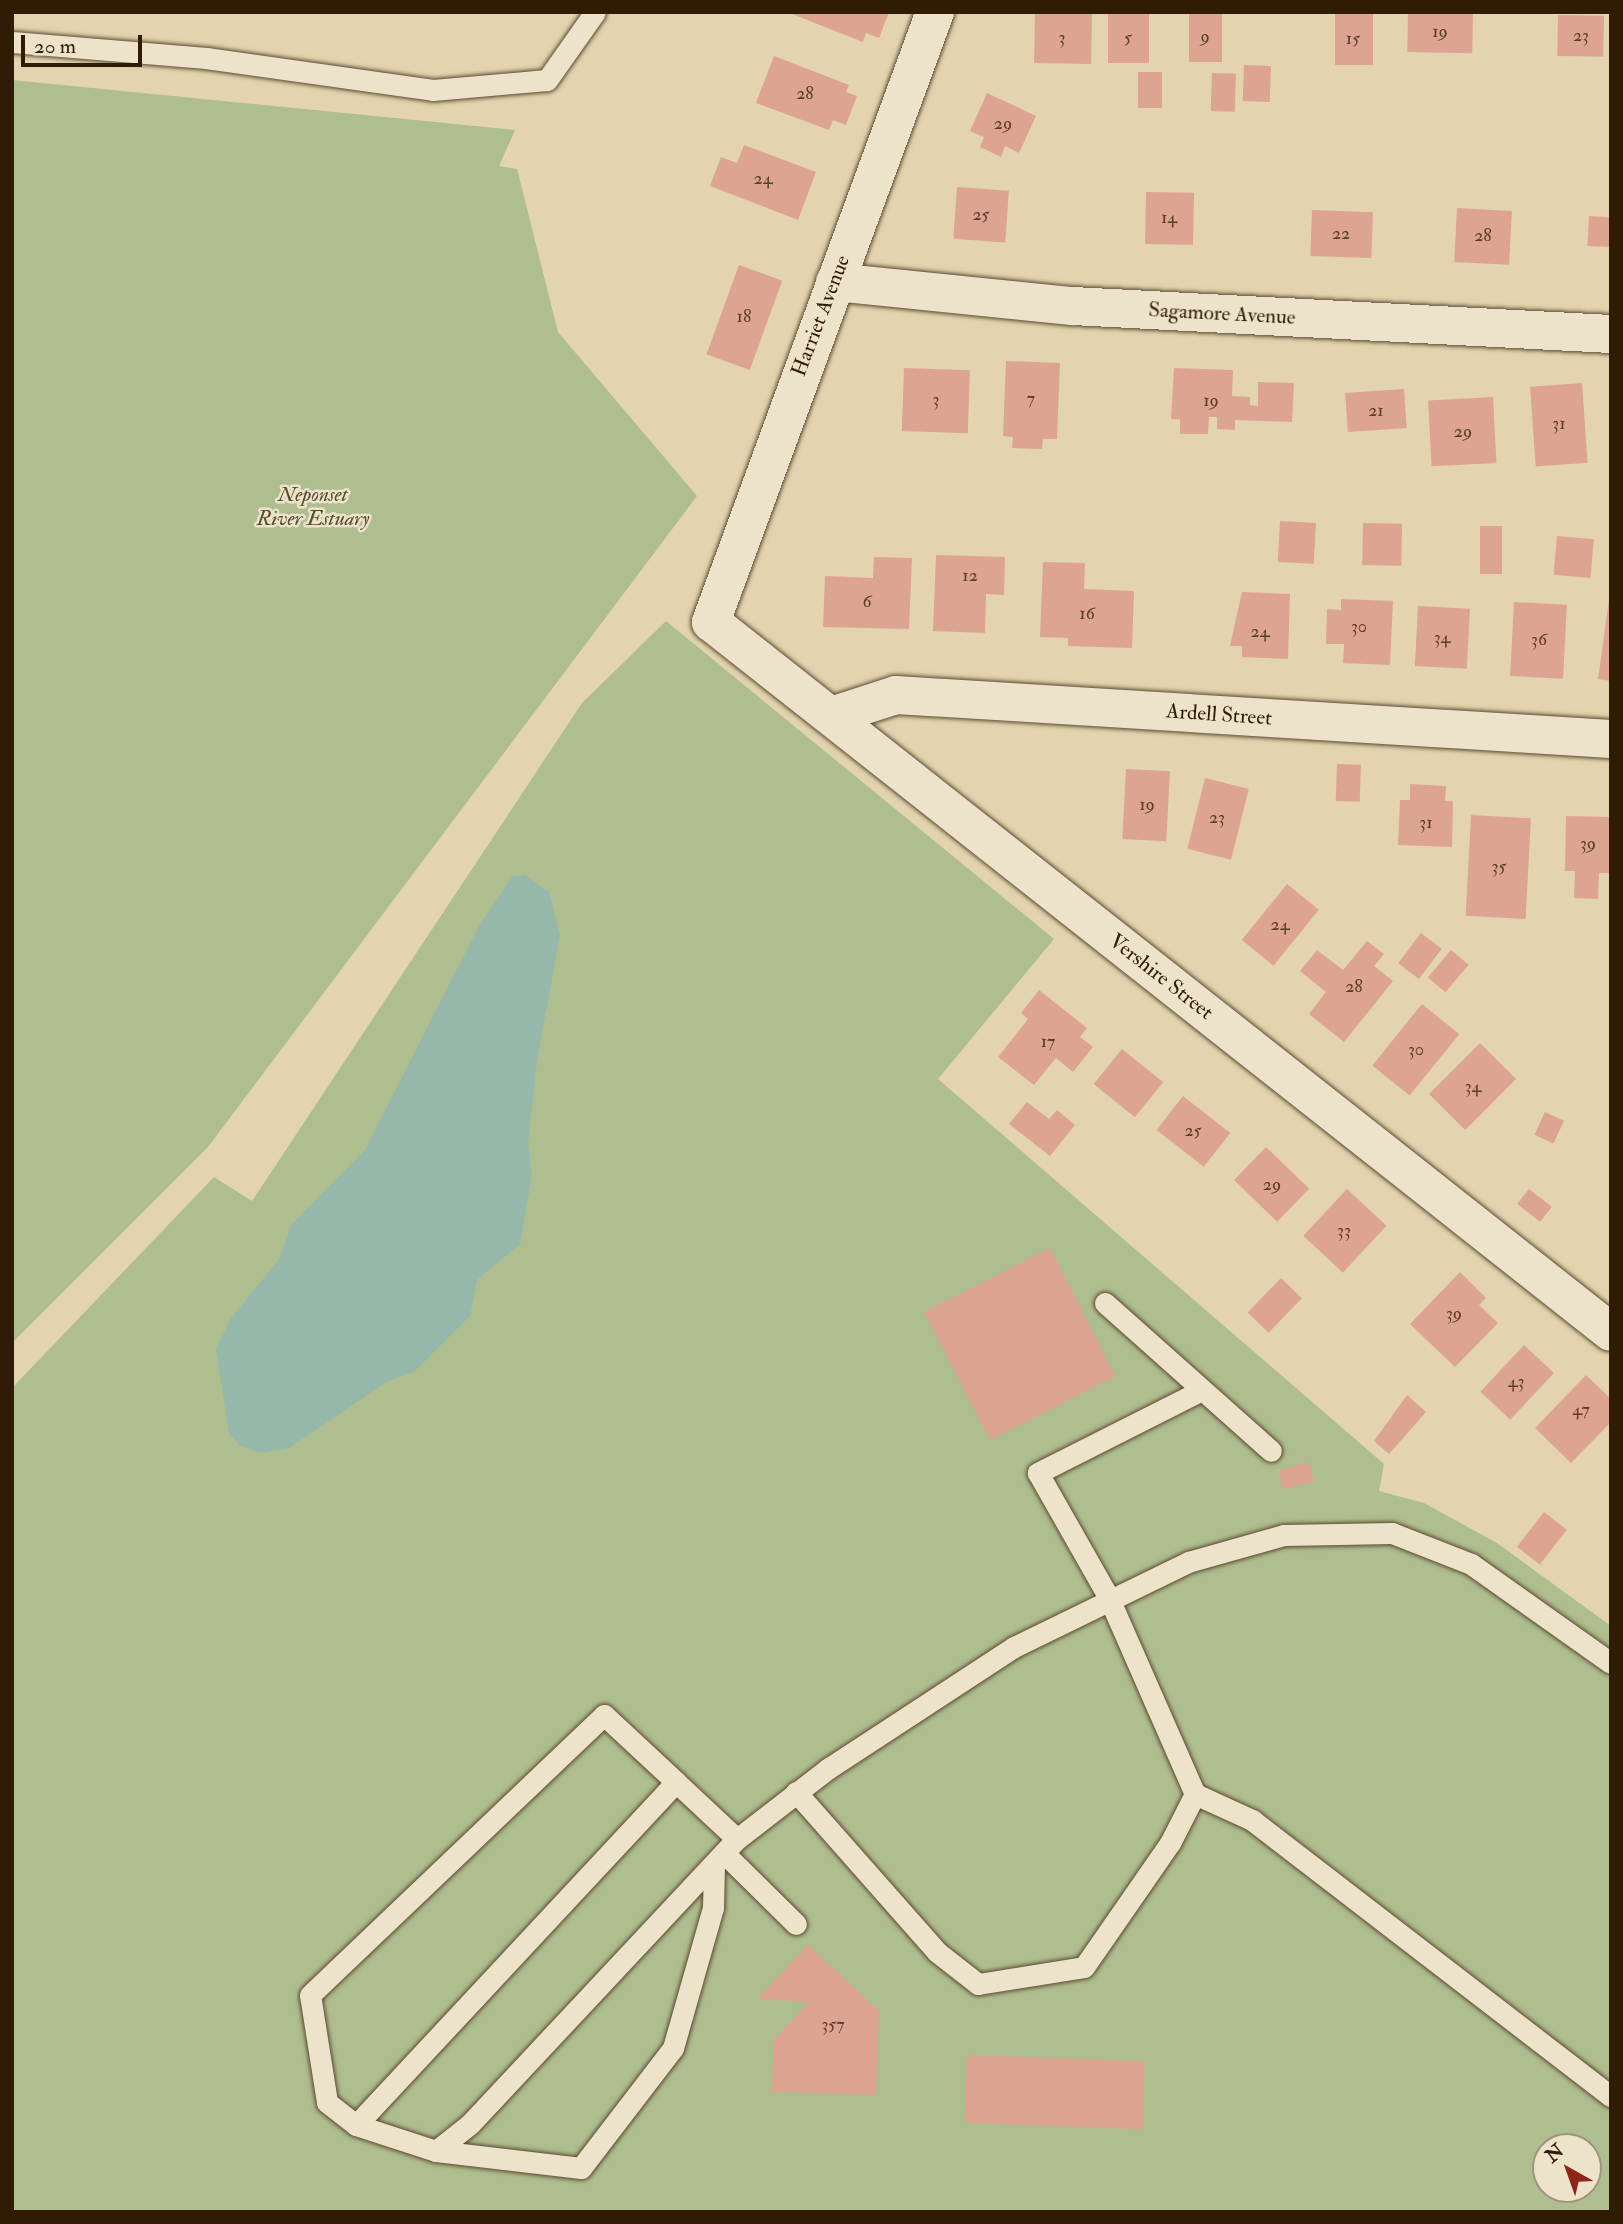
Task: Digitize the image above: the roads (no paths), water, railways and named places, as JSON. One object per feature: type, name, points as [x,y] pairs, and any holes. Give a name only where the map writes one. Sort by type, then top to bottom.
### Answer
[{"type":"street","name":"Harriet Avenue","points":[[711,622],[935,12]]},
{"type":"street","name":"Sagamore Avenue","points":[[835,282],[1073,306],[1611,334]]},
{"type":"street","name":"Vershire Street","points":[[711,622],[1611,1332]]},
{"type":"street","name":"Ardell Street","points":[[831,716],[896,695],[1611,739]]},
{"type":"lane","points":[[12,42],[206,58],[433,90],[547,80],[595,12]]},
{"type":"lane","points":[[1105,1303],[1271,1451]]},
{"type":"lane","points":[[1202,1390],[1038,1473],[1108,1596],[1195,1794],[1252,1820],[1611,2096]]},
{"type":"lane","points":[[436,2151],[470,2124],[725,1852],[796,1792],[1014,1647],[1108,1596],[1253,1541],[1369,1529],[1471,1564],[1611,1662]]},
{"type":"lane","points":[[725,1852],[713,1908],[673,2048],[581,2168],[436,2151],[356,2125],[327,2102],[310,1995],[604,1715],[676,1782],[725,1852],[796,1924]]},
{"type":"lane","points":[[356,2125],[676,1782]]},
{"type":"lane","points":[[796,1792],[937,1952],[978,1984],[1084,1967],[1170,1843],[1195,1794]]},
{"type":"park label","name":"Neponset River Estuary","points":[[313,507]]}]
